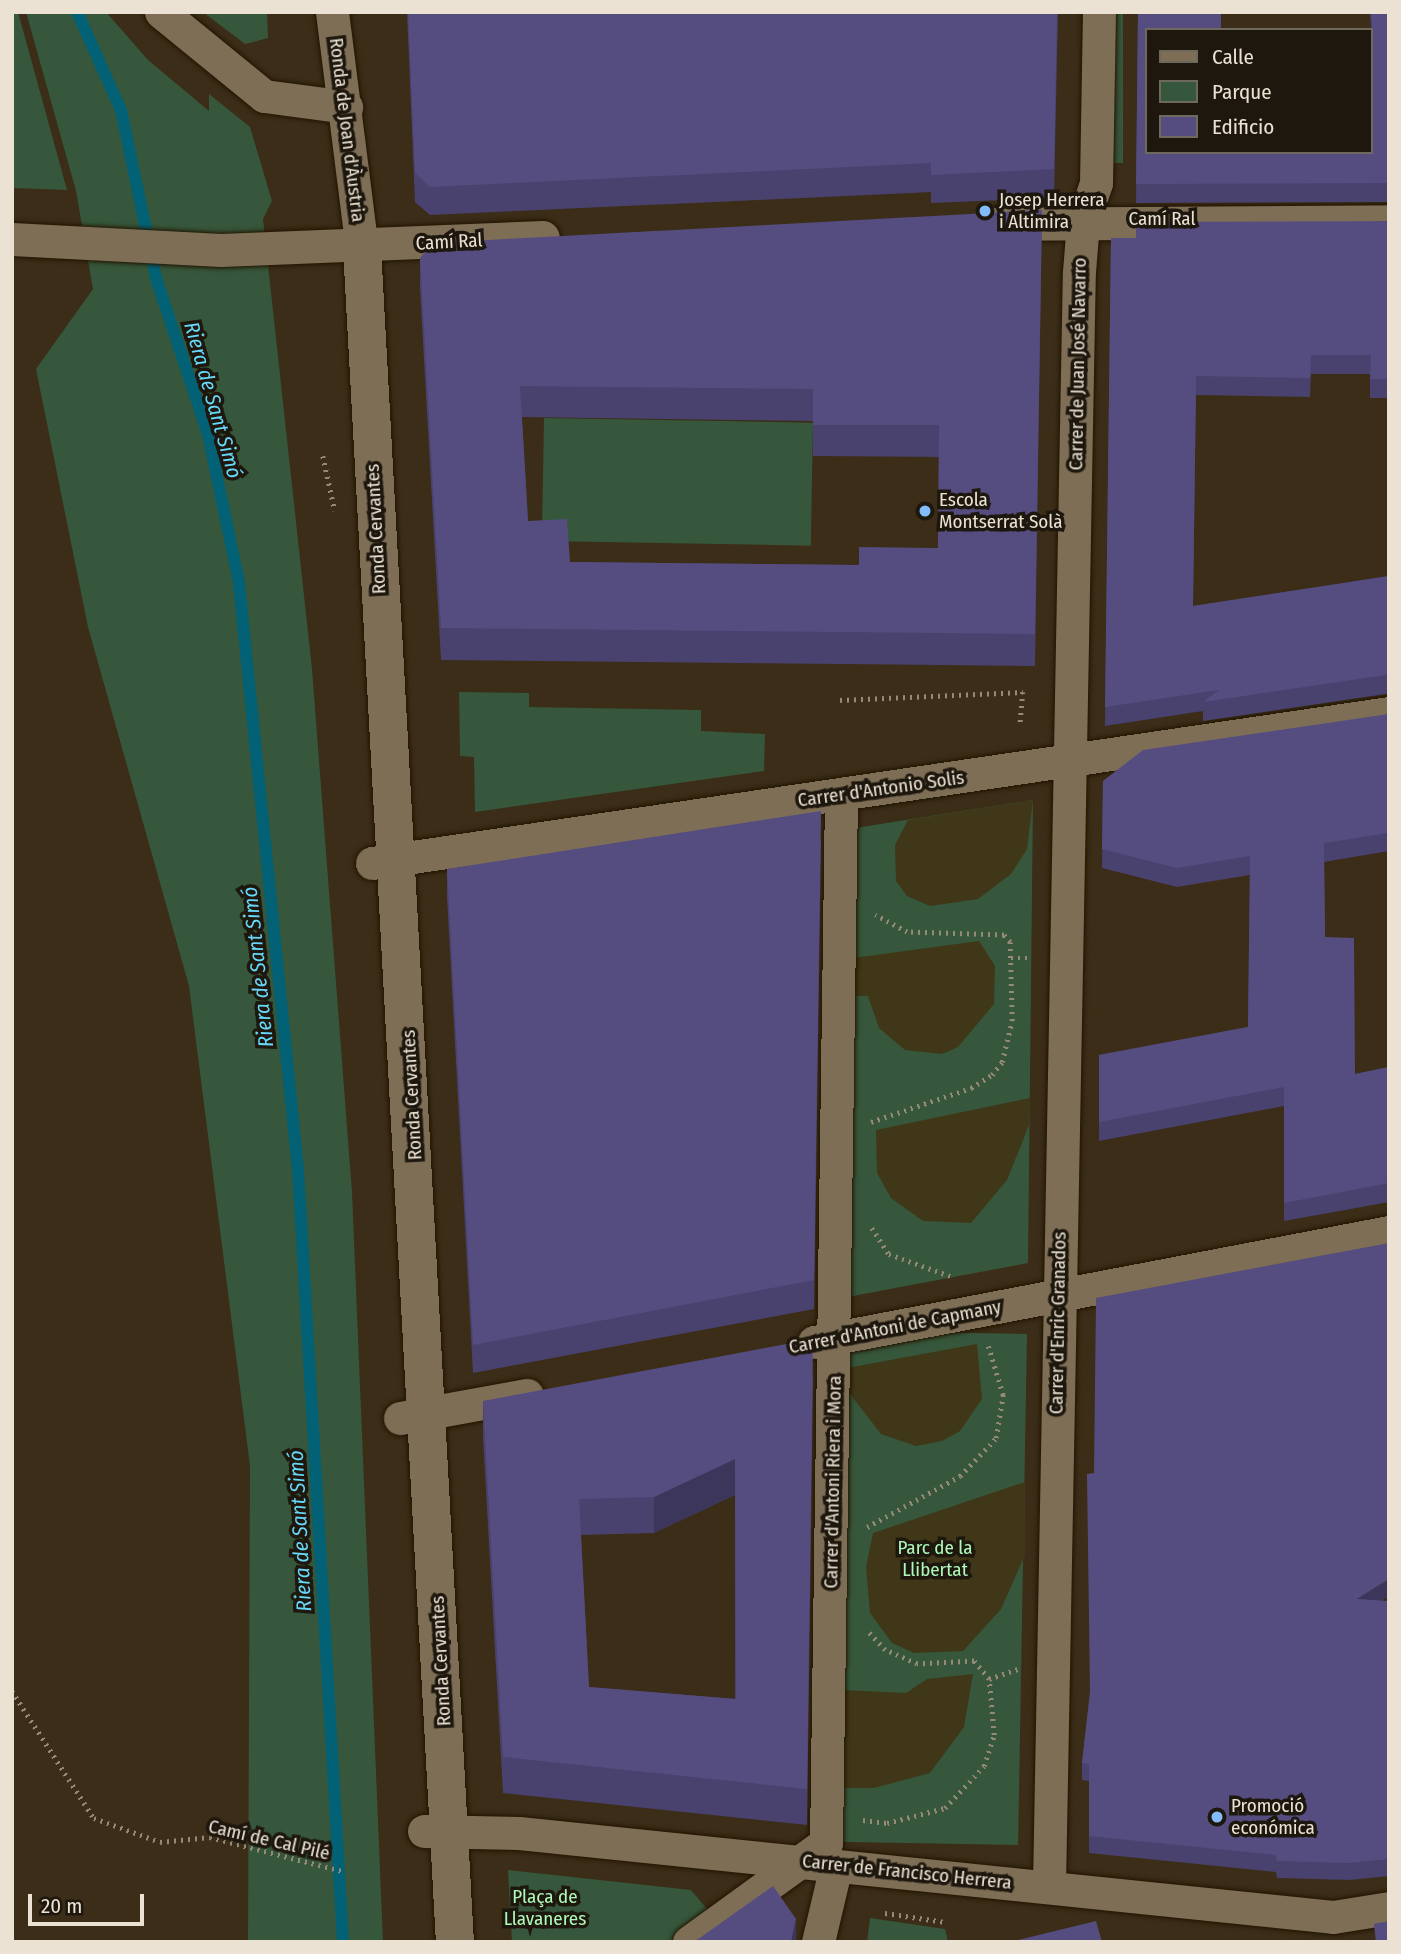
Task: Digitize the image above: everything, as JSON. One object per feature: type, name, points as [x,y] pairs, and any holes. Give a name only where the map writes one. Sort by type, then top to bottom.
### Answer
[{"type":"street","points":[[161,12],[264,96],[346,107]]},
{"type":"street","name":"Ronda de Joan d'Àustria","points":[[332,12],[362,248]]},
{"type":"street","name":"Carrer de Juan José Navarro","points":[[1071,761],[1083,221],[1096,183],[1099,12]]},
{"type":"street","name":"Camí Ral","points":[[963,223],[1389,222]]},
{"type":"street","name":"Camí Ral","points":[[12,239],[221,250],[362,248],[575,236]]},
{"type":"street","name":"Ronda Cervantes","points":[[362,248],[385,861],[436,1832],[455,1942]]},
{"type":"street","name":"Carrer d'Antonio Solis","points":[[385,861],[1389,713]]},
{"type":"street","name":"Carrer d'Enric Granados","points":[[1049,1886],[1071,761]]},
{"type":"street","name":"Carrer d'Antoni Riera i Mora","points":[[799,1861],[826,1843],[841,794]]},
{"type":"street","name":"Carrer d'Antoni de Capmany","points":[[782,1348],[1389,1232]]},
{"type":"street","points":[[415,1416],[555,1390]]},
{"type":"street","name":"Carrer de Francisco Herrera","points":[[436,1832],[519,1833],[1333,1917],[1389,1908]]},
{"type":"street","points":[[689,1942],[799,1861]]},
{"type":"street","points":[[818,1942],[836,1866]]},
{"type":"path","points":[[840,700],[1023,692],[1020,723]]},
{"type":"path","points":[[865,1129],[874,1120],[971,1088],[992,1074],[1012,1021],[1011,958],[1003,935],[891,928],[867,901]]},
{"type":"path","points":[[1011,958],[1031,958]]},
{"type":"path","points":[[869,1219],[889,1254],[954,1278]]},
{"type":"path","points":[[862,1530],[960,1476],[996,1438],[1003,1395],[980,1333]]},
{"type":"path","points":[[827,1815],[887,1823],[945,1808],[984,1766],[994,1735],[989,1679],[974,1661],[900,1659],[863,1625]]},
{"type":"path","points":[[989,1679],[1023,1667]]},
{"type":"path","name":"Camí de Cal Pilé","points":[[12,1691],[94,1818],[160,1842],[210,1837],[342,1871]]},
{"type":"path","points":[[885,1913],[945,1922]]},
{"type":"green space","points":[[12,12],[18,12],[67,190],[12,188]]},
{"type":"green space","points":[[26,12],[106,12],[148,60],[209,111],[209,94],[250,127],[272,201],[263,219],[312,669],[352,1192],[383,1942],[248,1942],[250,1466],[189,986],[88,627],[36,369],[93,289],[76,191]]},
{"type":"green space","points":[[203,12],[267,12],[268,38],[245,44]]},
{"type":"green space","points":[[1109,12],[1123,12],[1123,163],[1109,163]]},
{"type":"green space","points":[[544,418],[813,423],[811,546],[542,541]]},
{"type":"green space","points":[[459,692],[529,693],[529,707],[701,710],[701,731],[765,734],[764,771],[475,812],[474,757],[460,756]]},
{"type":"green space","points":[[1033,800],[1028,1263],[848,1297],[855,828]]},
{"type":"green space","name":"Parc de la Llibertat","points":[[844,1331],[1027,1334],[1018,1845],[835,1842]]},
{"type":"green space","name":"Plaça de Llavaneres","points":[[508,1870],[691,1890],[707,1909],[673,1942],[512,1942]]},
{"type":"green space","points":[[870,1918],[945,1929],[948,1942],[867,1942]]},
{"type":"sand","points":[[1033,800],[1027,849],[1011,874],[978,899],[930,906],[907,896],[896,881],[895,845],[908,820]]},
{"type":"sand","points":[[979,941],[995,966],[994,1004],[958,1047],[942,1054],[905,1050],[879,1028],[868,996],[853,996],[853,958]]},
{"type":"sand","points":[[1030,1098],[1029,1125],[1007,1180],[971,1223],[923,1221],[891,1198],[877,1173],[876,1130]]},
{"type":"sand","points":[[977,1344],[982,1399],[960,1431],[942,1441],[916,1446],[881,1434],[847,1390],[847,1368]]},
{"type":"sand","points":[[1025,1482],[1025,1555],[1001,1609],[963,1651],[914,1653],[892,1643],[870,1613],[866,1567],[873,1533]]},
{"type":"sand","points":[[973,1674],[964,1727],[930,1773],[874,1788],[842,1788],[842,1690],[906,1693],[927,1679]]},
{"type":"building","points":[[408,12],[1057,12],[1054,169],[931,175],[931,163],[430,187],[415,173]]},
{"type":"building","points":[[1138,12],[1221,12],[1221,28],[1146,28],[1146,154],[1373,154],[1371,12],[1389,12],[1389,183],[1136,184]]},
{"type":"building","points":[[1042,210],[1035,634],[441,628],[420,258],[433,243]],"holes":[[[520,386],[813,389],[813,425],[939,425],[938,548],[859,547],[859,565],[570,562],[567,519],[528,521]]]},
{"type":"building","points":[[1389,221],[1389,379],[1370,379],[1371,355],[1311,355],[1310,378],[1196,376],[1193,606],[1389,576],[1389,676],[1203,702],[1219,690],[1105,707],[1111,238],[1136,238],[1136,222]]},
{"type":"building","points":[[1389,714],[1389,833],[1324,843],[1325,937],[1354,938],[1355,1074],[1389,1067],[1389,1183],[1284,1203],[1284,1087],[1099,1122],[1099,1055],[1248,1027],[1250,856],[1177,868],[1102,849],[1103,781],[1143,750]]},
{"type":"building","points":[[821,811],[814,1280],[473,1345],[447,869]]},
{"type":"building","points":[[1389,1243],[1389,1579],[1357,1599],[1389,1601],[1389,1859],[1350,1863],[1277,1861],[1276,1855],[1089,1836],[1089,1764],[1082,1763],[1090,1692],[1087,1474],[1094,1473],[1096,1298]]},
{"type":"building","points":[[813,1339],[807,1789],[503,1757],[483,1401]],"holes":[[[735,1459],[736,1699],[589,1687],[579,1499],[654,1497]]]},
{"type":"building","points":[[773,1886],[796,1919],[791,1942],[694,1942]]},
{"type":"building","points":[[1096,1921],[1102,1942],[1010,1942]]},
{"type":"building","points":[[1389,1921],[1389,1942],[1376,1942],[1374,1924]]},
{"type":"waterway","name":"Riera de Sant Simó","points":[[77,12],[121,110],[156,278],[208,434],[239,583],[298,1170],[343,1942]]},
{"type":"place","name":"Josep Herrera i Altimira","points":[[985,211]]},
{"type":"place","name":"Escola Montserrat Solà","points":[[925,511]]},
{"type":"place","name":"Promoció económica","points":[[1217,1817]]}]
